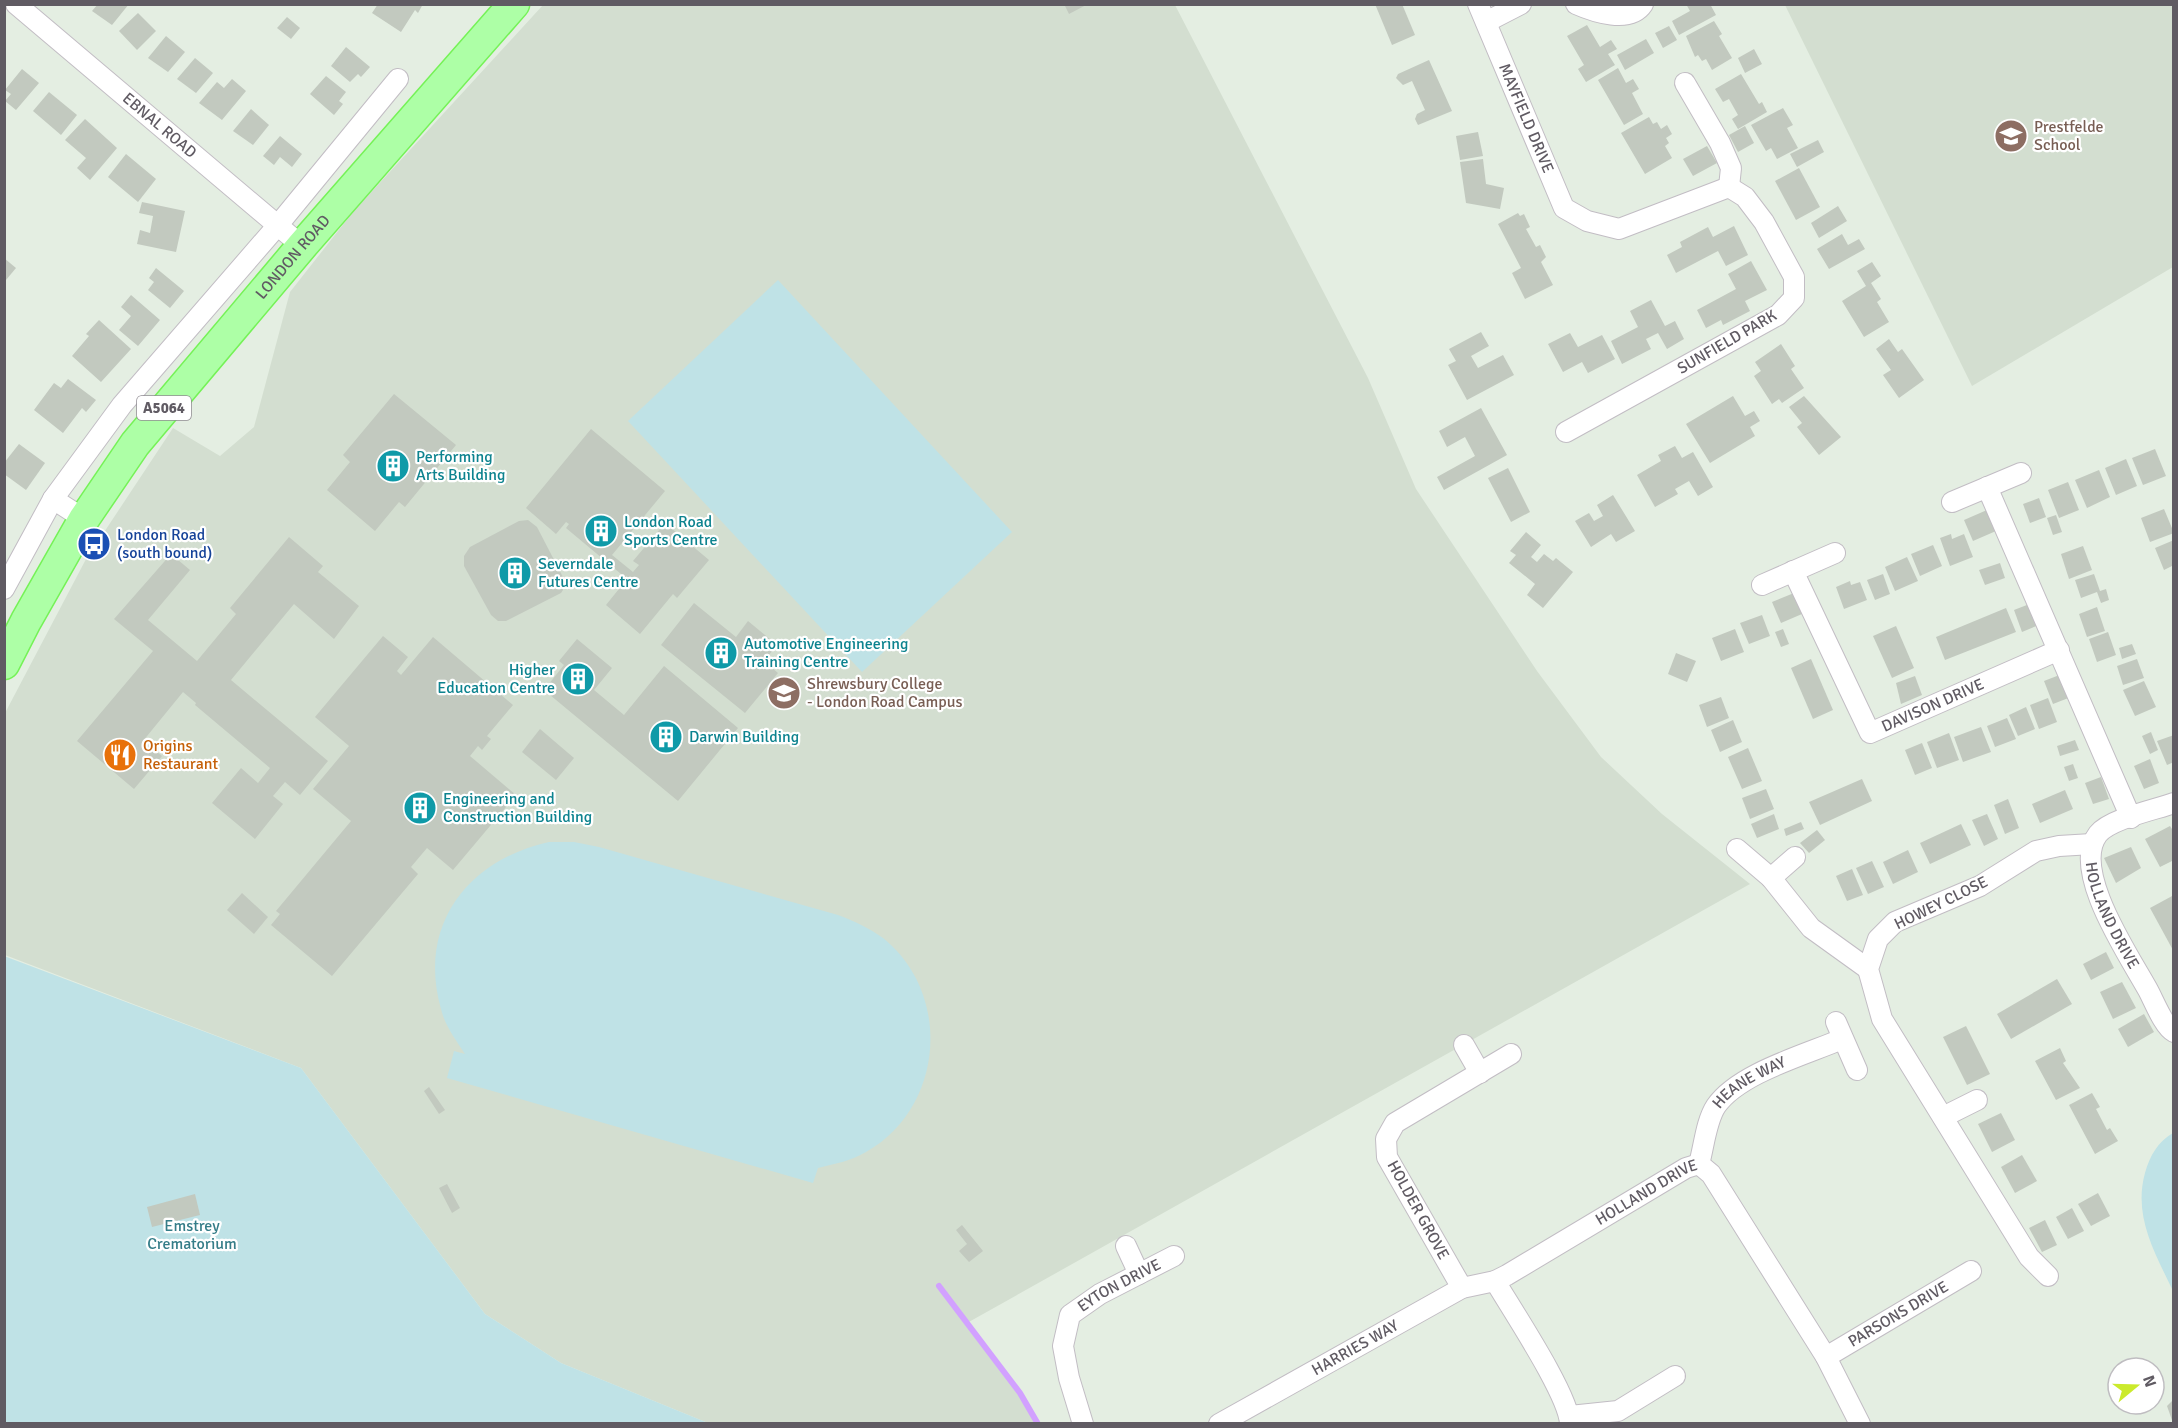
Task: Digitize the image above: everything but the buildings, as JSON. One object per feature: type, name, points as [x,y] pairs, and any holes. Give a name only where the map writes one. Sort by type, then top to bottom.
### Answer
[{"type":"main road","name":"LONDON ROAD","points":[[4,664],[84,519],[135,444],[302,246],[514,4]]},
{"type":"street","name":"EBNAL ROAD","points":[[15,4],[302,246]]},
{"type":"street","points":[[1482,13],[1521,4]]},
{"type":"street","points":[[1576,4],[1625,16],[1639,11],[1643,4]]},
{"type":"street","name":"MAYFIELD DRIVE","points":[[1482,13],[1564,208],[1587,221],[1619,229],[1729,187]]},
{"type":"street","name":"LONDON ROAD","points":[[4,589],[53,499],[122,405],[278,225],[398,79]]},
{"type":"street","points":[[1685,83],[1720,143],[1731,168],[1729,187]]},
{"type":"street","name":"SUNFIELD PARK","points":[[1566,432],[1778,315],[1794,298],[1794,277],[1764,222],[1745,197],[1729,187]]},
{"type":"street","points":[[1952,502],[2021,472]]},
{"type":"street","points":[[1987,487],[2131,818]]},
{"type":"street","points":[[53,499],[84,519]]},
{"type":"street","points":[[1762,585],[1835,553]]},
{"type":"street","name":"DAVISON DRIVE","points":[[1793,571],[1870,734],[2059,650]]},
{"type":"street","name":"HOLLAND DRIVE","points":[[2174,803],[2111,824],[2098,834],[2092,844],[2091,867],[2102,906],[2174,1032]]},
{"type":"street","name":"HOWEY CLOSE","points":[[1868,969],[1878,939],[1895,922],[1980,886],[2036,851],[2059,846],[2092,844]]},
{"type":"street","points":[[1737,849],[1772,878],[1811,928],[1868,969],[1882,1019],[2029,1257],[2048,1276]]},
{"type":"street","points":[[1772,878],[1795,857]]},
{"type":"street","name":"HEANE WAY","points":[[1699,1164],[1715,1108],[1728,1093],[1749,1079],[1839,1030],[1857,1070]]},
{"type":"street","points":[[1464,1045],[1480,1073]]},
{"type":"street","name":"HOLDER GROVE","points":[[1462,1288],[1387,1157],[1386,1139],[1395,1123],[1511,1054]]},
{"type":"street","points":[[1943,1117],[1977,1100]]},
{"type":"street","name":"HOLLAND DRIVE","points":[[1495,1281],[1686,1168],[1699,1164],[1711,1174],[1826,1357],[1860,1424]]},
{"type":"street","points":[[1126,1246],[1139,1274]]},
{"type":"street","name":"EYTON DRIVE","points":[[1083,1424],[1069,1378],[1063,1346],[1070,1315],[1100,1294],[1174,1256]]},
{"type":"street","name":"PARSONS DRIVE","points":[[1826,1357],[1971,1271]]},
{"type":"street","points":[[1495,1281],[1555,1384],[1570,1420],[1618,1411],[1675,1376]]},
{"type":"street","name":"HARRIES WAY","points":[[1219,1424],[1462,1288],[1495,1281]]},
{"type":"shaded area","name":"Shrewsbury College - London Road Campus","points":[[543,5],[1175,5],[1368,378],[1416,489],[1537,671],[1601,757],[1662,814],[1750,884],[967,1323],[1020,1393],[1038,1423],[708,1423],[561,1363],[485,1314],[301,1068],[5,955],[4,715],[85,561],[173,428],[220,456],[254,427],[290,292],[353,212]]},
{"type":"shaded area","name":"Prestfelde School","points":[[1785,5],[2173,5],[2173,267],[1972,386]]},
{"type":"green space","points":[[778,280],[1012,532],[862,672],[628,421]]},
{"type":"green space","points":[[549,842],[574,842],[599,847],[838,915],[883,938],[906,961],[921,989],[929,1019],[930,1050],[924,1080],[911,1108],[892,1132],[866,1152],[848,1160],[818,1168],[813,1183],[447,1078],[454,1051],[465,1054],[445,1021],[435,978],[436,950],[443,924],[456,901],[473,881],[495,864],[520,851]]},
{"type":"green space","name":"Emstrey Crematorium","points":[[4,956],[301,1068],[485,1314],[561,1363],[708,1423],[5,1423]]},
{"type":"green space","points":[[2173,1133],[2173,1291],[2148,1234],[2142,1204],[2142,1189],[2149,1160],[2159,1145]]},
{"type":"waterway","points":[[939,1286],[1020,1393],[1038,1424]]},
{"type":"place","name":"Prestfelde School","points":[[2011,136]]},
{"type":"place","name":"Performing Arts Building","points":[[393,466]]},
{"type":"place","name":"London Road Sports Centre","points":[[601,531]]},
{"type":"place","name":"London Road (south bound)","points":[[94,544]]},
{"type":"place","name":"Severndale Futures Centre","points":[[515,573]]},
{"type":"place","name":"Automotive Engineering Training Centre","points":[[721,653]]},
{"type":"place","name":"Higher Education Centre","points":[[578,679]]},
{"type":"place","name":"Shrewsbury College - London Road Campus","points":[[784,693]]},
{"type":"place","name":"Darwin Building","points":[[666,737]]},
{"type":"place","name":"Origins Restaurant","points":[[120,755]]},
{"type":"place","name":"Engineering and Construction Building","points":[[420,808]]}]
